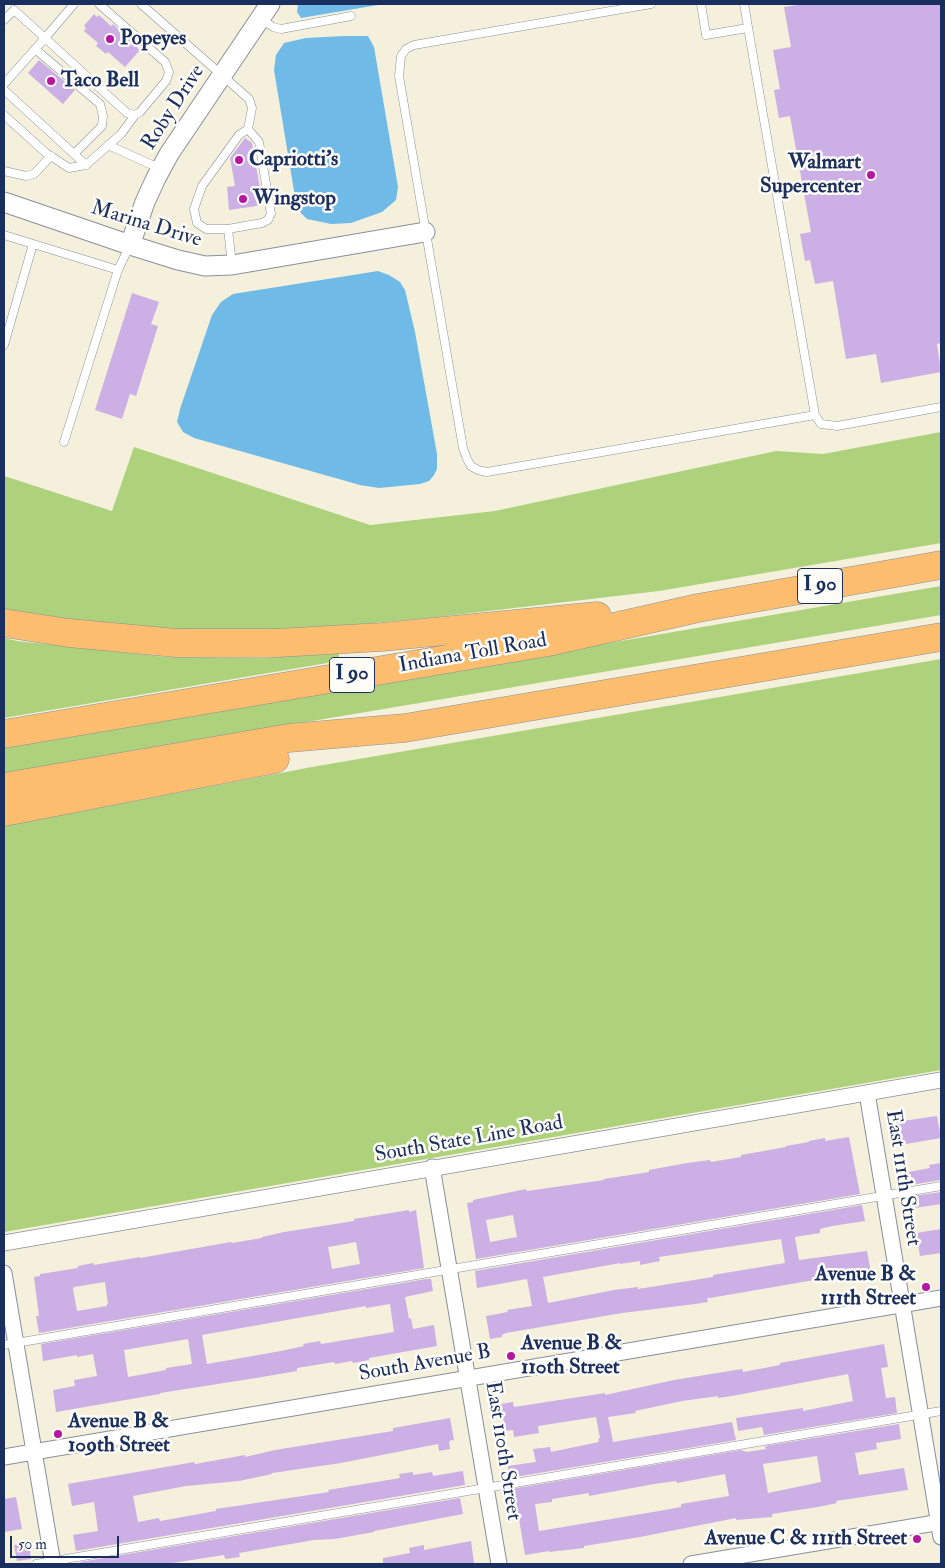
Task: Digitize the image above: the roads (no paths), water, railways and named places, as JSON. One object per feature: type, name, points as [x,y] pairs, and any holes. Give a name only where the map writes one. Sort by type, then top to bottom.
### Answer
[{"type":"highway","name":"Indiana Toll Road","points":[[4,734],[548,642],[698,608],[941,565]]},
{"type":"highway","points":[[4,624],[69,633],[176,643],[277,643],[382,637],[544,620],[698,608]]},
{"type":"highway","points":[[4,812],[294,756],[406,728],[941,637]]},
{"type":"highway","points":[[4,787],[289,738],[406,728]]},
{"type":"street","name":"Roby Drive","points":[[130,245],[145,202],[160,169],[265,11]]},
{"type":"street","name":"Marina Drive","points":[[4,202],[130,245],[191,264],[205,266],[232,265],[425,232]]},
{"type":"street","name":"South State Line Road","points":[[4,1243],[432,1167],[941,1080]]},
{"type":"street","name":"East 111th Street","points":[[866,1093],[940,1522],[941,1537]]},
{"type":"street","name":"East 110th Street","points":[[432,1167],[499,1564]]},
{"type":"street","points":[[4,1273],[10,1344],[34,1452],[53,1563]]},
{"type":"street","name":"South Avenue B","points":[[4,1458],[941,1298]]},
{"type":"street","points":[[691,1564],[940,1522]]},
{"type":"lane","points":[[4,84],[74,4]]},
{"type":"lane","points":[[4,115],[51,156],[69,168],[86,164],[120,134],[135,115],[140,112],[166,81],[169,72],[165,62],[99,4]]},
{"type":"lane","points":[[141,4],[249,99],[252,108],[248,129],[239,135],[202,186],[194,209],[198,223],[206,229],[228,229],[262,223],[268,220],[271,214],[259,142],[248,129]]},
{"type":"lane","points":[[651,4],[414,45],[401,56],[399,76],[463,448],[467,459],[478,470],[487,472],[814,416]]},
{"type":"lane","points":[[700,4],[706,35],[748,28]]},
{"type":"lane","points":[[744,4],[814,416],[821,424],[837,426],[941,407]]},
{"type":"lane","points":[[4,20],[14,10],[127,113],[135,115]]},
{"type":"lane","points":[[265,11],[273,27],[280,29],[351,16]]},
{"type":"lane","points":[[35,48],[100,104],[103,116],[102,126],[74,154]]},
{"type":"lane","points":[[4,90],[86,164]]},
{"type":"lane","points":[[108,145],[160,169]]},
{"type":"lane","points":[[4,171],[26,176],[34,174],[51,156]]},
{"type":"lane","points":[[228,229],[232,265]]},
{"type":"lane","points":[[4,235],[118,270]]},
{"type":"lane","points":[[4,345],[33,244]]},
{"type":"lane","points":[[64,442],[118,270],[130,245]]},
{"type":"lane","points":[[10,1344],[941,1186]]},
{"type":"lane","points":[[36,1564],[53,1563],[941,1411]]},
{"type":"water","points":[[298,4],[384,4],[301,18],[297,12]]},
{"type":"water","points":[[368,36],[374,47],[398,187],[396,200],[382,212],[351,223],[331,224],[307,219],[297,209],[274,70],[276,55],[284,43],[306,38]]},
{"type":"water","points":[[378,271],[400,282],[405,290],[415,332],[437,454],[437,469],[429,481],[420,484],[379,488],[360,485],[194,438],[183,432],[177,422],[180,409],[212,315],[221,302],[233,294]]},
{"type":"place","name":"Popeyes","points":[[110,39]]},
{"type":"place","name":"Taco Bell","points":[[51,81]]},
{"type":"place","name":"Capriotti's","points":[[239,160]]},
{"type":"place","name":"Walmart Supercenter","points":[[871,175]]},
{"type":"place","name":"Wingstop","points":[[243,199]]},
{"type":"place","name":"Avenue B & 111th Street","points":[[926,1287]]},
{"type":"place","name":"Avenue B & 110th Street","points":[[511,1356]]},
{"type":"place","name":"Avenue B & 109th Street","points":[[58,1434]]},
{"type":"place","name":"Avenue C & 111th Street","points":[[917,1539]]}]
